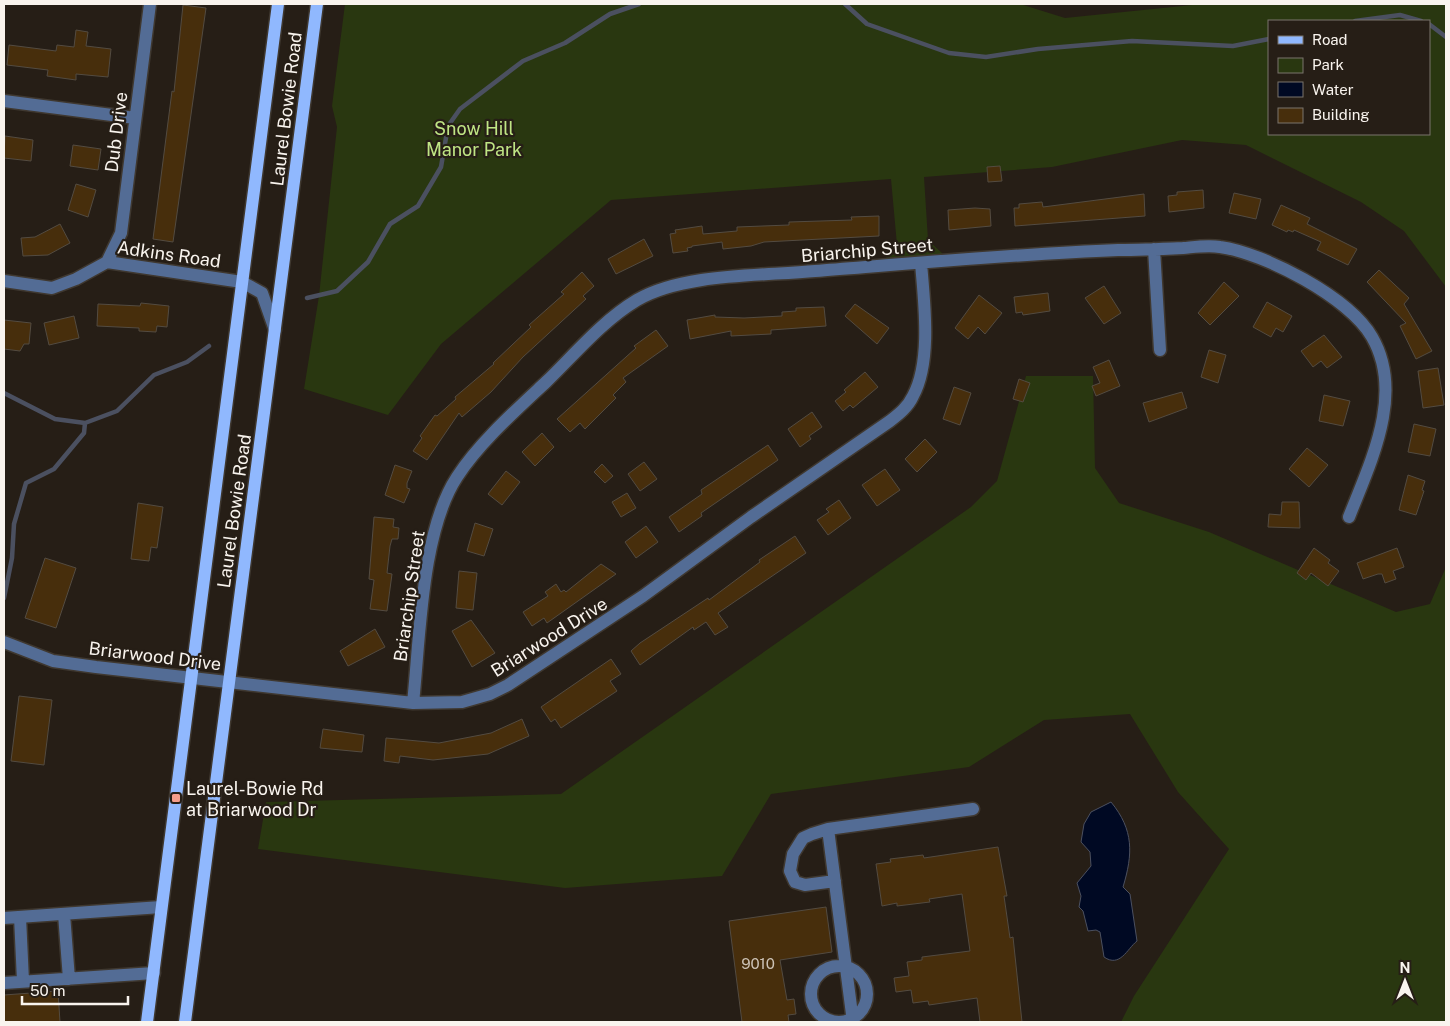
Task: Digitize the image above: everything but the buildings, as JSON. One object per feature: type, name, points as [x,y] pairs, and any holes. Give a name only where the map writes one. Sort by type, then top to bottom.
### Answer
[{"type":"main road","name":"Laurel Bowie Road","points":[[148,1022],[161,907],[278,4]]},
{"type":"main road","name":"Laurel Bowie Road","points":[[185,1022],[317,4]]},
{"type":"street","name":"Dub Drive","points":[[107,262],[121,233],[150,4]]},
{"type":"street","points":[[4,101],[135,118]]},
{"type":"street","name":"Briarchip Street","points":[[414,703],[432,543],[436,524],[450,489],[466,464],[602,327],[637,300],[676,285],[1047,253],[1218,246],[1258,257],[1322,290],[1348,308],[1372,336],[1380,356],[1384,373],[1385,393],[1382,421],[1375,450],[1348,517]]},
{"type":"street","points":[[1154,249],[1160,350]]},
{"type":"street","name":"Adkins Road","points":[[4,281],[52,288],[76,279],[107,262],[242,282],[262,292],[275,330]]},
{"type":"street","name":"Briarwood Drive","points":[[4,642],[53,660],[414,703],[462,702],[508,686],[643,596],[751,517],[898,414],[913,398],[922,367],[924,339],[922,263]]},
{"type":"street","points":[[835,881],[805,885],[795,882],[790,870],[797,845],[812,834],[828,829],[974,809]]},
{"type":"street","points":[[828,829],[853,1020]]},
{"type":"street","points":[[4,918],[161,907]]},
{"type":"street","points":[[64,914],[69,979]]},
{"type":"street","points":[[20,917],[23,981]]},
{"type":"street","points":[[845,966],[856,971],[866,985],[866,1004],[862,1012],[853,1020],[837,1022],[828,1020],[820,1015],[811,998],[814,980],[820,972],[829,968],[845,966]]},
{"type":"street","points":[[4,983],[154,973]]},
{"type":"green space","name":"Snow Hill Manor Park","points":[[345,4],[1020,4],[1065,18],[1202,4],[1446,4],[1446,287],[1404,231],[1361,202],[1246,145],[1182,140],[1052,167],[924,177],[928,240],[943,254],[885,259],[897,245],[891,179],[611,200],[441,344],[388,415],[304,389],[319,296],[337,127],[332,106]]},
{"type":"green space","points":[[1026,376],[1093,376],[1095,468],[1119,503],[1209,532],[1396,612],[1430,604],[1446,567],[1446,1022],[1121,1022],[1134,996],[1229,849],[1178,792],[1130,714],[1044,720],[969,767],[771,794],[722,876],[565,888],[258,849],[266,802],[561,794],[971,507],[997,481]]},
{"type":"water","points":[[1111,802],[1119,812],[1128,832],[1129,864],[1123,887],[1130,894],[1137,941],[1123,956],[1114,960],[1104,957],[1100,932],[1096,930],[1088,931],[1083,911],[1079,907],[1081,896],[1077,883],[1091,866],[1090,852],[1081,842],[1084,824],[1091,812]]},
{"type":"waterway","points":[[307,298],[337,291],[368,262],[390,224],[418,206],[441,167],[448,126],[460,109],[523,61],[565,43],[610,14],[639,4]]},
{"type":"waterway","points":[[845,4],[867,24],[949,53],[986,57],[1038,49],[1132,41],[1233,46],[1268,39]]},
{"type":"waterway","points":[[1362,20],[1400,15],[1418,20]]},
{"type":"waterway","points":[[1430,25],[1446,37]]},
{"type":"waterway","points":[[4,598],[12,558],[14,524],[26,483],[54,469],[84,433],[85,423],[117,411],[154,375],[187,362],[209,346]]},
{"type":"waterway","points":[[4,393],[55,419],[85,423]]},
{"type":"place","name":"Laurel-Bowie Rd at Briarwood Dr","points":[[176,798]]}]
